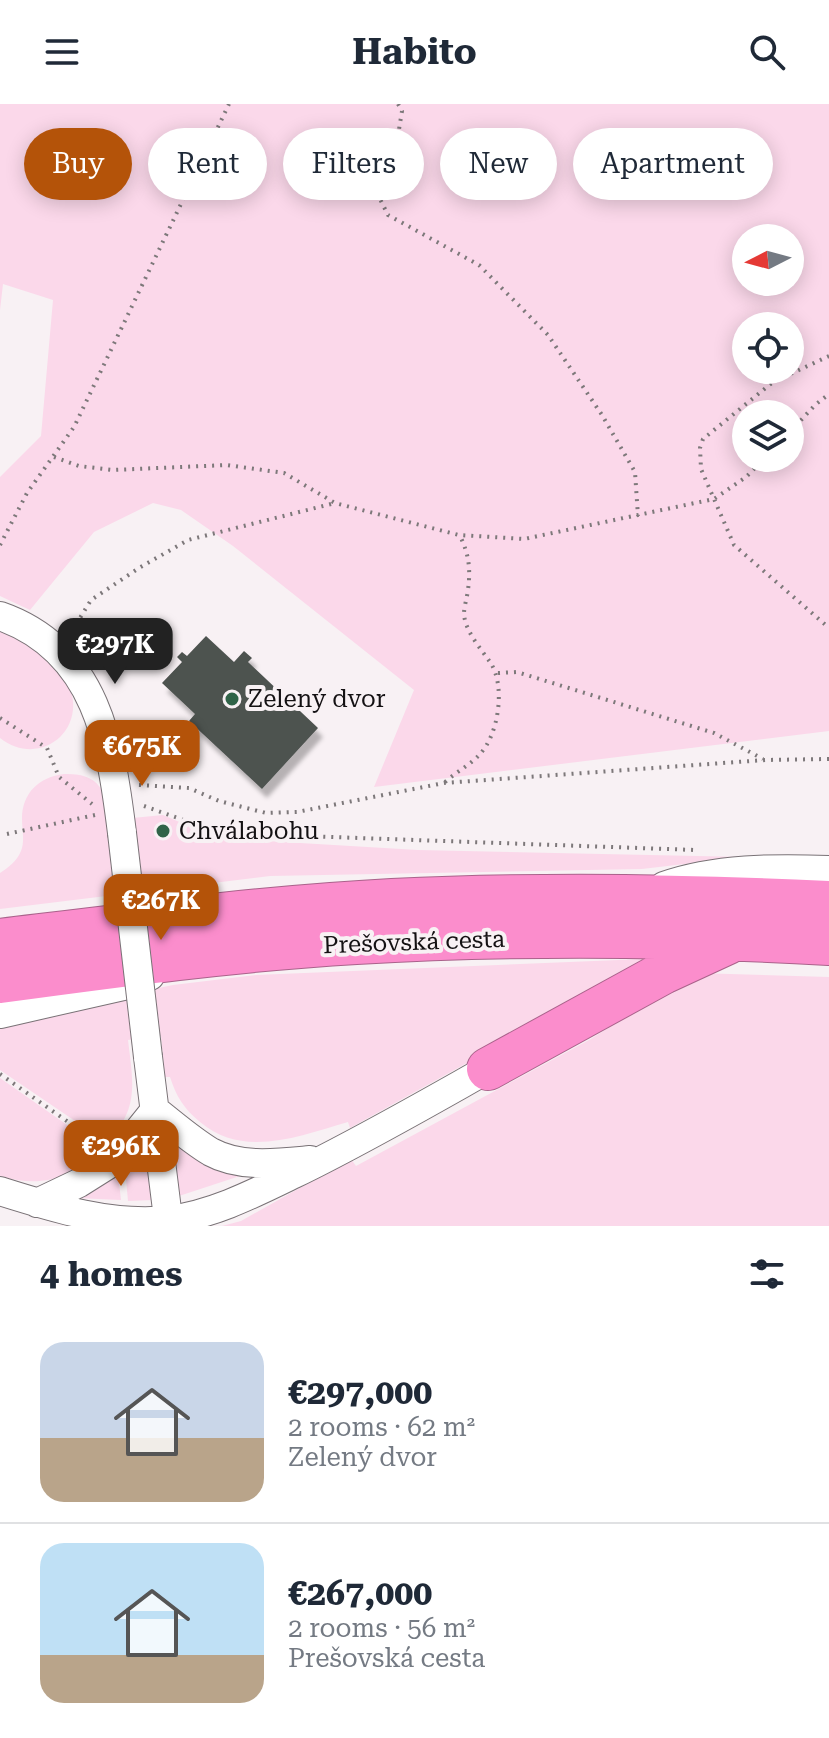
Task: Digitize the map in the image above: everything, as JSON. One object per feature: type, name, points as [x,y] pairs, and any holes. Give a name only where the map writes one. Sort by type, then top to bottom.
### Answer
[{"type":"highway","name":"Prešovská cesta","points":[[0,940],[161,919],[394,900],[633,896],[829,902]]},
{"type":"highway","name":"Prešovská cesta","points":[[0,982],[354,943],[736,939],[829,944]]},
{"type":"highway","points":[[488,1069],[663,973],[736,939]]},
{"type":"street","points":[[0,616],[39,635],[60,652],[90,694],[103,726],[119,809],[169,1223]]},
{"type":"street","points":[[633,896],[690,877],[790,869],[829,870]]},
{"type":"street","points":[[0,1014],[123,986],[198,958]]},
{"type":"street","points":[[0,1191],[63,1211],[129,1221],[169,1223],[224,1205],[325,1159],[488,1069]]},
{"type":"street","points":[[155,1110],[204,1148],[232,1160],[255,1163],[325,1159]]},
{"type":"street","points":[[37,1203],[79,1183],[114,1161],[155,1110]]},
{"type":"path","points":[[0,545],[27,493],[74,427],[229,104]]},
{"type":"path","points":[[398,104],[402,111],[394,160],[376,191],[388,215],[479,265],[548,335],[602,415],[635,472],[638,516]]},
{"type":"path","points":[[829,356],[773,382],[703,439],[700,448],[701,469],[734,545],[829,628]]},
{"type":"path","points":[[804,417],[829,394]]},
{"type":"path","points":[[54,457],[79,466],[113,470],[227,465],[284,473],[335,503],[459,535],[524,539],[714,499],[751,472]]},
{"type":"path","points":[[60,652],[91,600],[188,540],[335,503]]},
{"type":"path","points":[[444,783],[478,756],[490,740],[498,708],[498,673],[474,638],[464,615],[470,576],[468,552],[459,535]]},
{"type":"path","points":[[498,673],[517,672],[714,733],[765,760]]},
{"type":"path","points":[[0,718],[47,748],[59,777],[104,814],[7,834]]},
{"type":"path","points":[[119,809],[144,785],[189,788],[219,801],[266,813],[297,812],[444,783],[765,760],[829,759]]},
{"type":"path","points":[[119,809],[140,805],[220,833],[710,851]]},
{"type":"path","points":[[0,1074],[104,1147]]},
{"type":"shaded area","points":[[0,104],[829,104],[829,731],[374,787],[414,690],[233,546],[181,510],[153,503],[94,532],[30,610],[0,596],[0,477],[41,436],[53,300],[3,284],[0,310]]},
{"type":"shaded area","points":[[0,628],[41,652],[58,668],[70,688],[73,704],[71,719],[65,732],[43,747],[29,749],[0,738]]},
{"type":"shaded area","points":[[64,774],[76,774],[93,780],[107,800],[112,820],[163,815],[217,838],[418,850],[744,857],[642,869],[270,876],[0,909],[0,873],[12,864],[21,851],[25,801],[40,783]]},
{"type":"shaded area","points":[[654,959],[350,1128],[348,1122],[291,1138],[253,1142],[235,1140],[217,1133],[189,1112],[170,1077],[165,1077],[161,1036],[128,1040],[132,1095],[124,1118],[106,1142],[0,1070],[0,1021],[173,985],[256,975]]},
{"type":"shaded area","points":[[696,973],[829,977],[829,1226],[222,1226],[241,1221],[351,1159],[356,1166],[589,1040]]},
{"type":"shaded area","points":[[0,1078],[100,1148],[102,1154],[66,1174],[42,1181],[0,1176]]},
{"type":"shaded area","points":[[171,1137],[246,1174],[179,1196]]},
{"type":"shaded area","points":[[146,1140],[153,1200],[128,1201],[125,1168]]},
{"type":"shaded area","points":[[118,1173],[121,1200],[75,1198]]},
{"type":"building","name":"Zelený dvor","points":[[206,636],[234,662],[244,651],[252,658],[248,662],[318,728],[262,789],[189,721],[195,714],[162,683],[182,662],[177,657],[182,652],[187,656]]},
{"type":"place","name":"Zelený dvor","points":[[232,699]]},
{"type":"place","name":"Chválabohu","points":[[163,831]]}]
